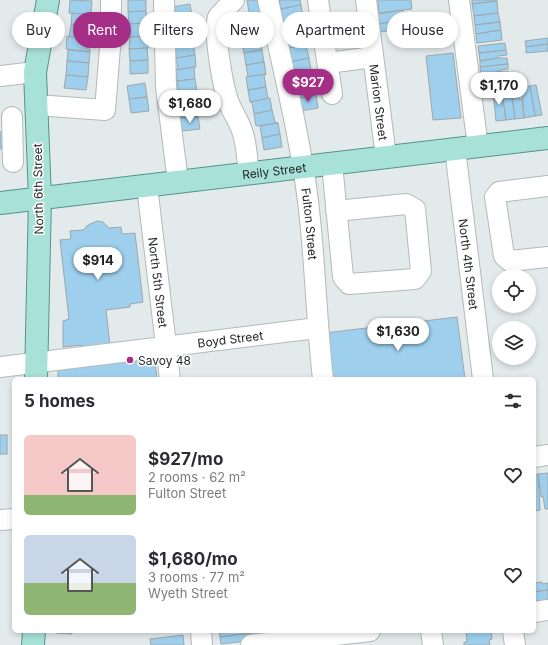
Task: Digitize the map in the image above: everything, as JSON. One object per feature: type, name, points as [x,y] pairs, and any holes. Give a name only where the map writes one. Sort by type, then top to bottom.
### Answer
[{"type":"main road","name":"North 6th Street","points":[[36,371],[40,198],[35,72],[48,0]]},
{"type":"main road","name":"Reily Street","points":[[0,203],[548,138]]},
{"type":"main road","points":[[34,633],[34,645]]},
{"type":"street","points":[[38,159],[7,163],[6,117],[37,110],[105,110],[111,34],[111,0]]},
{"type":"street","points":[[164,0],[166,87],[178,182]]},
{"type":"street","points":[[234,0],[218,17],[217,32],[225,90],[231,109],[238,120],[244,135],[249,174]]},
{"type":"street","name":"Fulton Street","points":[[268,0],[304,167],[314,270],[317,328],[323,377]]},
{"type":"street","points":[[318,0],[332,94]]},
{"type":"street","name":"Marion Street","points":[[366,0],[386,158]]},
{"type":"street","points":[[459,0],[478,147]]},
{"type":"street","points":[[328,63],[373,57]]},
{"type":"street","points":[[0,76],[35,72]]},
{"type":"street","name":"North 4th Street","points":[[455,149],[483,377]]},
{"type":"street","points":[[332,164],[336,211],[343,277],[349,284],[415,279],[422,271],[415,209],[406,204],[336,211]]},
{"type":"street","name":"North 5th Street","points":[[146,186],[170,377]]},
{"type":"street","points":[[548,186],[499,192],[495,197],[504,256],[510,261],[548,257]]},
{"type":"street","points":[[0,198],[0,203]]},
{"type":"street","name":"Boyd Street","points":[[0,367],[36,371],[166,348],[317,328]]},
{"type":"street","points":[[536,457],[548,455]]},
{"type":"street","points":[[0,520],[12,519]]},
{"type":"street","points":[[536,612],[548,610]]},
{"type":"street","points":[[200,633],[202,645]]},
{"type":"street","points":[[432,633],[433,645]]},
{"type":"street","points":[[513,633],[515,645]]},
{"type":"street","points":[[251,645],[288,639],[358,635]]},
{"type":"building","points":[[70,0],[92,1],[91,12],[69,13]]},
{"type":"building","points":[[128,0],[146,0],[146,11],[128,12]]},
{"type":"building","points":[[247,0],[260,0],[262,12],[249,12]]},
{"type":"building","points":[[279,0],[300,0],[301,5],[281,9]]},
{"type":"building","points":[[378,0],[411,0],[412,9],[379,12]]},
{"type":"building","points":[[472,0],[497,0],[497,1],[472,4]]},
{"type":"building","points":[[497,1],[498,13],[474,16],[472,4]]},
{"type":"building","points":[[190,4],[191,12],[173,12],[172,7]]},
{"type":"building","points":[[301,5],[302,12],[282,12],[282,15],[281,9]]},
{"type":"building","points":[[403,10],[403,12],[390,12]]},
{"type":"building","points":[[146,11],[146,12],[139,12],[139,23],[131,24],[131,12],[128,12]]},
{"type":"building","points":[[72,13],[73,13],[73,25],[71,25]]},
{"type":"building","points":[[387,13],[387,22],[379,24],[379,14]]},
{"type":"building","points":[[498,13],[500,22],[475,25],[474,16]]},
{"type":"building","points":[[500,22],[501,30],[476,34],[475,25]]},
{"type":"building","points":[[139,23],[139,36],[131,37],[131,24]]},
{"type":"building","points":[[387,23],[387,31],[380,32],[379,24]]},
{"type":"building","points":[[71,25],[73,25],[73,37],[69,37]]},
{"type":"building","points":[[501,30],[502,40],[477,43],[476,34]]},
{"type":"building","points":[[67,36],[73,37],[73,48],[87,48],[90,49],[90,52],[66,49]]},
{"type":"building","points":[[139,36],[139,48],[148,48],[129,49],[131,48],[131,37]]},
{"type":"building","points":[[548,38],[548,44],[526,47],[525,41]]},
{"type":"building","points":[[505,43],[506,50],[479,53],[478,46]]},
{"type":"building","points":[[548,44],[548,51],[526,53],[526,47]]},
{"type":"building","points":[[147,48],[148,60],[130,61],[129,49]]},
{"type":"building","points":[[175,48],[194,48],[195,55],[176,58]]},
{"type":"building","points":[[243,48],[262,48],[262,50],[244,53]]},
{"type":"building","points":[[288,48],[307,48],[309,58],[290,62]]},
{"type":"building","points":[[68,50],[90,52],[89,63],[67,61]]},
{"type":"building","points":[[262,50],[264,62],[246,65],[244,53]]},
{"type":"building","points":[[506,50],[507,55],[480,61],[479,53]]},
{"type":"building","points":[[453,53],[461,118],[433,120],[426,56]]},
{"type":"building","points":[[195,55],[196,67],[176,70],[178,68],[176,58]]},
{"type":"building","points":[[309,58],[311,70],[293,74],[290,62]]},
{"type":"building","points":[[507,58],[508,64],[480,67],[480,61]]},
{"type":"building","points":[[148,60],[148,73],[130,74],[130,61]]},
{"type":"building","points":[[67,61],[89,63],[88,77],[66,75]]},
{"type":"building","points":[[264,62],[266,74],[248,77],[246,65]]},
{"type":"building","points":[[508,64],[508,69],[500,70],[500,72],[481,74],[480,67]]},
{"type":"building","points":[[194,67],[195,79],[177,81],[176,70]]},
{"type":"building","points":[[311,70],[313,83],[295,86],[293,74]]},
{"type":"building","points":[[509,72],[509,77],[482,80],[481,74]]},
{"type":"building","points":[[266,74],[264,75],[266,87],[248,90],[246,77]]},
{"type":"building","points":[[66,75],[88,77],[86,90],[64,88]]},
{"type":"building","points":[[509,77],[510,84],[483,87],[482,80]]},
{"type":"building","points":[[195,79],[197,92],[179,94],[177,81]]},
{"type":"building","points":[[145,83],[147,97],[129,99],[127,86]]},
{"type":"building","points":[[313,83],[316,95],[297,99],[295,86]]},
{"type":"building","points":[[536,85],[542,115],[535,116],[530,86]]},
{"type":"building","points":[[530,86],[535,116],[524,118],[522,87]]},
{"type":"building","points":[[266,87],[268,99],[250,102],[248,90]]},
{"type":"building","points":[[518,88],[519,99],[522,99],[524,118],[515,119],[511,89]]},
{"type":"building","points":[[500,90],[500,92],[502,92],[506,120],[496,121],[493,91]]},
{"type":"building","points":[[511,91],[515,119],[506,120],[502,92]]},
{"type":"building","points":[[197,92],[198,103],[180,105],[179,94]]},
{"type":"building","points":[[316,95],[318,108],[300,111],[297,99]]},
{"type":"building","points":[[147,97],[149,111],[131,113],[129,99]]},
{"type":"building","points":[[270,98],[272,110],[254,114],[252,102],[250,102]]},
{"type":"building","points":[[198,103],[198,117],[180,118],[179,106]]},
{"type":"building","points":[[272,110],[275,122],[278,123],[256,126],[254,114]]},
{"type":"building","points":[[198,117],[200,129],[182,131],[180,118]]},
{"type":"building","points":[[278,123],[280,134],[262,138],[260,126]]},
{"type":"building","points":[[9,131],[10,148],[0,149],[0,132]]},
{"type":"building","points":[[280,134],[282,147],[264,150],[262,138]]},
{"type":"building","points":[[97,221],[103,222],[109,228],[121,227],[122,234],[135,233],[143,302],[130,304],[130,307],[106,310],[110,345],[82,348],[81,345],[63,347],[63,321],[69,319],[60,240],[71,239],[70,231],[83,230],[88,225]]},
{"type":"building","points":[[457,317],[465,377],[331,377],[325,333]]},
{"type":"building","name":"Savoy 48","points":[[154,354],[157,377],[58,377],[58,367]]},
{"type":"building","points":[[0,435],[7,435],[7,454],[0,454]]},
{"type":"building","points":[[548,473],[548,509],[545,509],[543,496],[541,497],[538,474]]},
{"type":"building","points":[[536,474],[538,474],[540,510],[536,511]]},
{"type":"building","points":[[536,583],[548,583],[548,590],[536,592]]},
{"type":"building","points":[[548,590],[548,602],[536,604],[536,592]]},
{"type":"building","points":[[219,633],[250,633],[220,637]]},
{"type":"building","points":[[251,633],[272,633],[273,638],[221,644],[220,637]]},
{"type":"building","points":[[466,633],[491,633],[492,639],[489,640],[490,645],[464,645],[464,642],[467,642]]},
{"type":"building","points":[[183,635],[184,645],[151,645],[150,639]]},
{"type":"place","name":"Savoy 48","points":[[130,360]]}]
